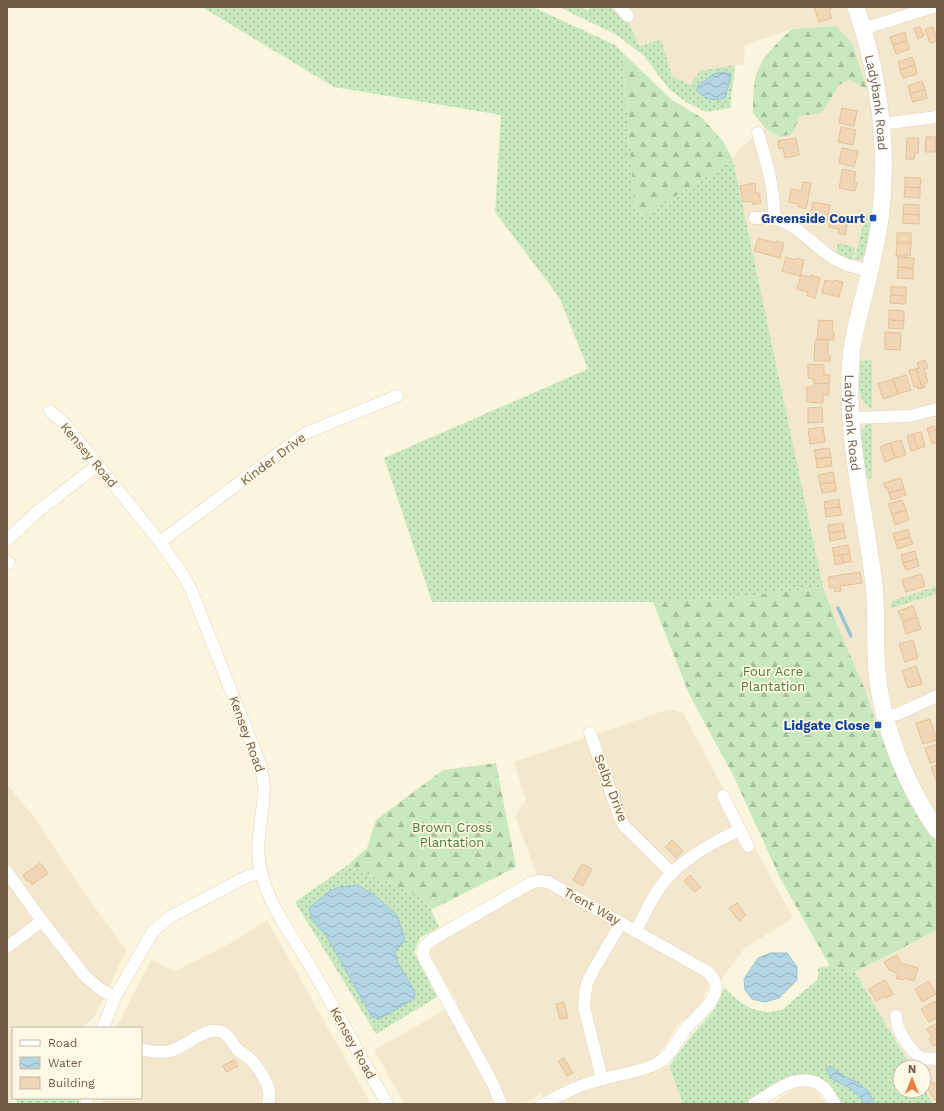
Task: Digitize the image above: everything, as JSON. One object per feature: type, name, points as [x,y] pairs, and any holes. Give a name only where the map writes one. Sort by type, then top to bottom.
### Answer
[{"type":"street","points":[[620,7],[628,16]]},
{"type":"street","name":"Ladybank Road","points":[[856,7],[875,78],[881,124],[882,180],[880,220],[870,271],[852,342],[850,418],[855,468],[874,578],[878,675],[886,717],[909,782],[926,814],[937,830]]},
{"type":"street","points":[[863,29],[933,7]]},
{"type":"street","points":[[881,124],[937,117]]},
{"type":"street","points":[[758,133],[772,190],[774,218]]},
{"type":"street","points":[[755,218],[774,218],[790,224],[837,261],[852,267],[870,271]]},
{"type":"street","name":"Kinder Drive","points":[[160,542],[306,433],[398,396]]},
{"type":"street","points":[[850,418],[903,416],[937,408]]},
{"type":"street","name":"Kensey Road","points":[[50,412],[65,424],[160,542],[182,573],[192,592],[260,764],[263,776],[264,791],[258,844],[261,873],[266,889],[276,910],[314,973],[387,1104]]},
{"type":"street","points":[[7,540],[38,511],[98,465]]},
{"type":"street","points":[[886,717],[898,714],[937,696]]},
{"type":"street","name":"Selby Drive","points":[[590,733],[624,826],[672,873]]},
{"type":"street","points":[[723,796],[748,846]]},
{"type":"street","points":[[636,931],[651,903],[672,873],[703,848],[740,830]]},
{"type":"street","points":[[7,872],[42,921],[86,977],[100,990],[115,997]]},
{"type":"street","points":[[103,1027],[115,997],[153,931],[170,917],[248,876],[261,873]]},
{"type":"street","name":"Trent Way","points":[[501,1104],[493,1084],[424,958],[423,951],[425,945],[435,938],[538,881],[548,882],[708,972],[716,988],[705,1010],[688,1026],[670,1054],[662,1060],[640,1069],[602,1079],[570,1090],[544,1104]]},
{"type":"street","points":[[7,947],[42,921]]},
{"type":"street","points":[[602,1079],[584,1007],[585,994],[587,983],[593,971],[622,923]]},
{"type":"street","points":[[896,1016],[898,1028],[907,1044],[914,1052],[921,1058],[937,1059]]},
{"type":"street","points":[[142,1049],[164,1053],[175,1050],[205,1033],[223,1031],[228,1035],[237,1049],[252,1061],[268,1085],[270,1092],[268,1104]]},
{"type":"street","points":[[754,1104],[789,1083],[804,1079],[816,1082],[826,1089],[835,1104]]},
{"type":"shaded area","points":[[610,7],[937,7],[937,844],[878,730],[866,692],[823,587],[733,160],[740,148],[765,128],[779,137],[800,116],[822,113],[839,85],[849,80],[866,89],[836,26],[792,29],[745,45],[744,64],[700,71],[691,86],[672,76],[661,39],[639,46],[629,23]]},
{"type":"shaded area","points":[[669,709],[683,713],[793,918],[744,949],[721,980],[714,967],[703,1000],[691,1014],[678,1024],[666,1045],[659,1052],[669,1066],[683,1104],[546,1104],[541,1094],[523,1104],[404,1104],[374,1050],[457,1003],[430,955],[429,950],[432,946],[540,885],[515,815],[526,800],[514,762]]},
{"type":"shaded area","points":[[7,784],[36,820],[83,891],[120,942],[127,949],[95,1016],[83,1027],[12,1027],[13,1099],[9,1104],[7,1104]]},
{"type":"shaded area","points":[[267,920],[371,1104],[102,1104],[102,1099],[142,1099],[142,1027],[117,1027],[151,960],[176,971],[234,941]]},
{"type":"shaded area","points":[[937,930],[937,1104],[933,1104],[930,1099],[932,1099],[932,1059],[906,1059],[855,972]]},
{"type":"shaded area","points":[[802,1086],[814,1088],[827,1104],[770,1104],[796,1088]]},
{"type":"green space","points":[[202,7],[533,7],[615,45],[622,52],[635,211],[647,214],[733,160],[823,587],[726,599],[653,602],[432,602],[384,458],[588,369],[559,297],[495,212],[501,115],[334,87]]},
{"type":"green space","points":[[559,7],[581,7],[588,11],[590,7],[610,7],[629,23],[639,46],[661,39],[672,76],[690,85],[700,71],[735,65],[730,108],[706,112],[686,102],[669,89],[644,56],[617,35]]},
{"type":"green space","points":[[836,26],[852,43],[867,89],[849,80],[839,85],[822,113],[800,116],[792,134],[779,137],[765,128],[753,113],[754,83],[760,65],[770,51],[792,29]]},
{"type":"green space","points":[[622,52],[672,100],[702,118],[722,140],[733,160],[647,214],[635,211]]},
{"type":"green space","points":[[866,213],[876,215],[866,254],[861,259],[855,260],[855,257]]},
{"type":"green space","points":[[838,243],[855,247],[852,262],[836,253]]},
{"type":"green space","points":[[872,360],[872,409],[866,405],[860,394],[859,381],[860,361]]},
{"type":"green space","points":[[869,422],[872,422],[872,478],[867,479],[860,436],[862,430]]},
{"type":"green space","points":[[937,586],[937,594],[891,608],[892,601]]},
{"type":"green space","name":"Four Acre Plantation","points":[[823,587],[866,692],[878,730],[937,844],[937,930],[855,972],[830,966],[781,880],[733,775],[689,694],[653,602],[726,599]]},
{"type":"green space","name":"Brown Cross Plantation","points":[[496,763],[516,867],[431,910],[418,895],[348,865],[367,848],[376,820],[443,770]]},
{"type":"green space","points":[[348,865],[418,895],[431,910],[439,927],[420,938],[414,952],[437,997],[376,1034],[295,902]],"holes":[[[330,891],[374,895],[397,915],[405,940],[395,951],[398,963],[415,992],[372,1017],[327,937],[312,919],[321,899]]]},
{"type":"green space","points":[[830,966],[855,972],[906,1059],[892,1059],[892,1099],[930,1099],[933,1104],[841,1104],[827,1082],[807,1074],[789,1079],[746,1104],[683,1104],[669,1066],[691,1036],[715,1009],[724,988],[739,1001],[752,1009],[766,1012],[782,1010],[818,979],[818,968]]},
{"type":"green space","points":[[15,1099],[79,1099],[79,1104],[18,1104]]},
{"type":"water","points":[[724,72],[731,75],[725,98],[706,98],[697,90],[698,85],[714,74]]},
{"type":"water","points":[[357,885],[374,895],[397,915],[405,940],[395,952],[398,963],[415,992],[414,999],[379,1019],[372,1017],[327,937],[312,919],[309,908],[330,891],[340,887]]},
{"type":"water","points":[[770,953],[787,953],[797,967],[797,980],[779,998],[765,1002],[752,999],[745,990],[744,979],[758,958]]},
{"type":"water","points":[[830,1066],[868,1091],[875,1104],[864,1104],[861,1098],[851,1089],[831,1078],[826,1069]]},
{"type":"building","points":[[814,7],[832,7],[833,8],[829,9],[832,18],[819,22]]},
{"type":"building","points":[[920,27],[924,36],[918,39],[914,28]]},
{"type":"building","points":[[933,27],[937,41],[930,43],[925,29]]},
{"type":"building","points":[[905,32],[907,41],[893,45],[890,37]]},
{"type":"building","points":[[907,41],[910,49],[896,54],[893,45]]},
{"type":"building","points":[[912,57],[915,65],[900,70],[898,62]]},
{"type":"building","points":[[915,65],[917,74],[903,78],[900,70]]},
{"type":"building","points":[[922,81],[925,89],[910,94],[908,86]]},
{"type":"building","points":[[925,89],[927,98],[913,102],[910,94]]},
{"type":"building","points":[[842,108],[857,111],[854,126],[839,123]]},
{"type":"building","points":[[841,127],[856,130],[853,145],[838,142]]},
{"type":"building","points":[[926,137],[936,137],[935,152],[925,152]]},
{"type":"building","points":[[796,138],[799,155],[785,158],[783,148],[779,149],[778,141]]},
{"type":"building","points":[[907,138],[919,138],[918,153],[915,153],[914,159],[906,159]]},
{"type":"building","points":[[842,148],[858,151],[854,167],[839,163]]},
{"type":"building","points":[[843,169],[856,172],[854,182],[857,183],[855,191],[839,188]]},
{"type":"building","points":[[905,177],[921,178],[920,188],[905,187]]},
{"type":"building","points":[[803,182],[811,183],[806,209],[798,207],[798,204],[789,202],[791,189],[802,191]]},
{"type":"building","points":[[755,183],[756,193],[759,193],[761,203],[753,205],[752,201],[743,202],[740,186]]},
{"type":"building","points":[[905,187],[920,188],[920,198],[904,197]]},
{"type":"building","points":[[813,202],[830,205],[827,222],[819,221],[819,218],[810,216]]},
{"type":"building","points":[[904,204],[919,205],[919,215],[903,214]]},
{"type":"building","points":[[832,213],[849,217],[845,235],[838,233],[839,229],[829,227]]},
{"type":"building","points":[[903,214],[919,215],[919,224],[903,223]]},
{"type":"building","points":[[897,233],[911,233],[911,243],[897,243]]},
{"type":"building","points":[[758,238],[776,243],[776,241],[784,243],[780,258],[754,251]]},
{"type":"building","points":[[897,243],[911,243],[910,256],[896,256]]},
{"type":"building","points":[[786,257],[795,260],[796,258],[804,260],[800,276],[782,271]]},
{"type":"building","points":[[898,257],[914,258],[913,269],[898,267]]},
{"type":"building","points":[[898,267],[913,269],[913,279],[897,278]]},
{"type":"building","points":[[801,275],[810,277],[811,275],[820,278],[815,298],[807,296],[808,292],[797,289]]},
{"type":"building","points":[[825,280],[843,282],[839,297],[822,293]]},
{"type":"building","points":[[891,287],[906,287],[906,296],[891,295]]},
{"type":"building","points":[[891,295],[906,296],[905,304],[890,303]]},
{"type":"building","points":[[889,310],[904,311],[904,321],[889,320]]},
{"type":"building","points":[[819,320],[833,321],[832,332],[834,332],[834,340],[817,339]]},
{"type":"building","points":[[889,320],[904,321],[903,329],[888,328]]},
{"type":"building","points":[[885,332],[901,333],[900,350],[885,349]]},
{"type":"building","points":[[815,340],[828,340],[828,354],[830,355],[830,361],[814,361]]},
{"type":"building","points":[[925,360],[928,368],[924,369],[928,382],[924,384],[925,387],[922,388],[916,369],[919,368],[917,363]]},
{"type":"building","points":[[808,364],[824,365],[824,375],[830,375],[829,384],[814,383],[814,379],[808,378]]},
{"type":"building","points":[[916,369],[922,388],[918,389],[917,386],[914,387],[909,370]]},
{"type":"building","points":[[906,375],[911,390],[898,394],[893,379]]},
{"type":"building","points":[[893,379],[898,394],[883,399],[878,384]]},
{"type":"building","points":[[814,383],[829,384],[829,395],[823,395],[823,403],[807,402],[807,387],[814,387]]},
{"type":"building","points":[[822,407],[823,422],[808,423],[808,408]]},
{"type":"building","points":[[934,426],[937,435],[937,442],[932,444],[927,428]]},
{"type":"building","points":[[823,427],[825,442],[810,444],[808,429]]},
{"type":"building","points":[[921,432],[925,446],[918,449],[913,434]]},
{"type":"building","points":[[913,434],[918,449],[911,451],[907,436]]},
{"type":"building","points":[[901,440],[906,455],[895,458],[890,443]]},
{"type":"building","points":[[890,443],[895,458],[885,462],[880,447]]},
{"type":"building","points":[[829,448],[831,457],[816,459],[814,450]]},
{"type":"building","points":[[831,457],[832,466],[817,468],[816,459]]},
{"type":"building","points":[[833,472],[835,482],[820,484],[818,475]]},
{"type":"building","points":[[901,478],[904,489],[889,493],[887,487],[885,488],[884,483]]},
{"type":"building","points":[[835,482],[836,491],[822,493],[820,484]]},
{"type":"building","points":[[904,489],[906,495],[891,500],[889,493]]},
{"type":"building","points":[[839,499],[840,507],[825,509],[824,502]]},
{"type":"building","points":[[902,500],[906,510],[892,514],[888,504]]},
{"type":"building","points":[[840,507],[842,515],[826,517],[825,509]]},
{"type":"building","points":[[906,510],[909,520],[895,525],[892,514]]},
{"type":"building","points":[[843,523],[844,531],[829,533],[828,525]]},
{"type":"building","points":[[908,529],[910,537],[895,541],[893,534]]},
{"type":"building","points":[[844,531],[846,538],[830,541],[829,533]]},
{"type":"building","points":[[910,537],[913,544],[898,549],[895,541]]},
{"type":"building","points":[[848,545],[850,554],[834,556],[832,548]]},
{"type":"building","points":[[915,551],[917,559],[903,563],[901,555]]},
{"type":"building","points":[[850,554],[851,562],[843,563],[842,555]]},
{"type":"building","points":[[842,555],[843,563],[835,565],[834,556]]},
{"type":"building","points":[[917,559],[919,566],[906,570],[903,563]]},
{"type":"building","points":[[860,572],[862,583],[840,586],[841,591],[835,592],[834,587],[830,588],[828,577]]},
{"type":"building","points":[[921,574],[925,586],[906,592],[902,580]]},
{"type":"building","points":[[913,606],[917,617],[903,622],[898,611]]},
{"type":"building","points":[[917,617],[921,629],[906,634],[903,622]]},
{"type":"building","points":[[913,640],[918,658],[905,662],[899,644]]},
{"type":"building","points":[[916,666],[922,684],[908,688],[902,671]]},
{"type":"building","points":[[930,719],[937,740],[923,744],[916,723]]},
{"type":"building","points":[[937,744],[937,761],[930,763],[925,748]]},
{"type":"building","points":[[937,765],[937,780],[936,780],[931,767]]},
{"type":"building","points":[[672,840],[683,851],[676,858],[665,847]]},
{"type":"building","points":[[40,863],[48,873],[32,885],[23,875]]},
{"type":"building","points":[[582,864],[592,869],[583,886],[573,880]]},
{"type":"building","points":[[690,875],[701,887],[695,892],[684,881]]},
{"type":"building","points":[[737,903],[746,915],[739,921],[729,908]]},
{"type":"building","points":[[897,955],[901,963],[918,968],[914,981],[904,978],[903,980],[896,978],[898,973],[889,970],[884,962]]},
{"type":"building","points":[[885,980],[893,994],[876,1001],[869,989]]},
{"type":"building","points":[[929,981],[936,994],[922,1002],[915,989]]},
{"type":"building","points":[[935,1001],[937,1005],[937,1018],[929,1022],[921,1009]]},
{"type":"building","points":[[564,1002],[568,1018],[560,1019],[556,1004]]},
{"type":"building","points":[[937,1023],[937,1044],[933,1046],[929,1039],[932,1037],[927,1029]]},
{"type":"building","points":[[564,1058],[573,1073],[567,1076],[558,1061]]},
{"type":"building","points":[[234,1060],[238,1066],[226,1072],[223,1066]]},
{"type":"building","points":[[937,1082],[937,1099],[935,1100],[932,1095],[932,1083],[934,1084]]},
{"type":"waterway","points":[[838,608],[851,636]]},
{"type":"place","name":"Greenside Court","points":[[873,218]]},
{"type":"place","name":"Lidgate Close","points":[[878,725]]}]
